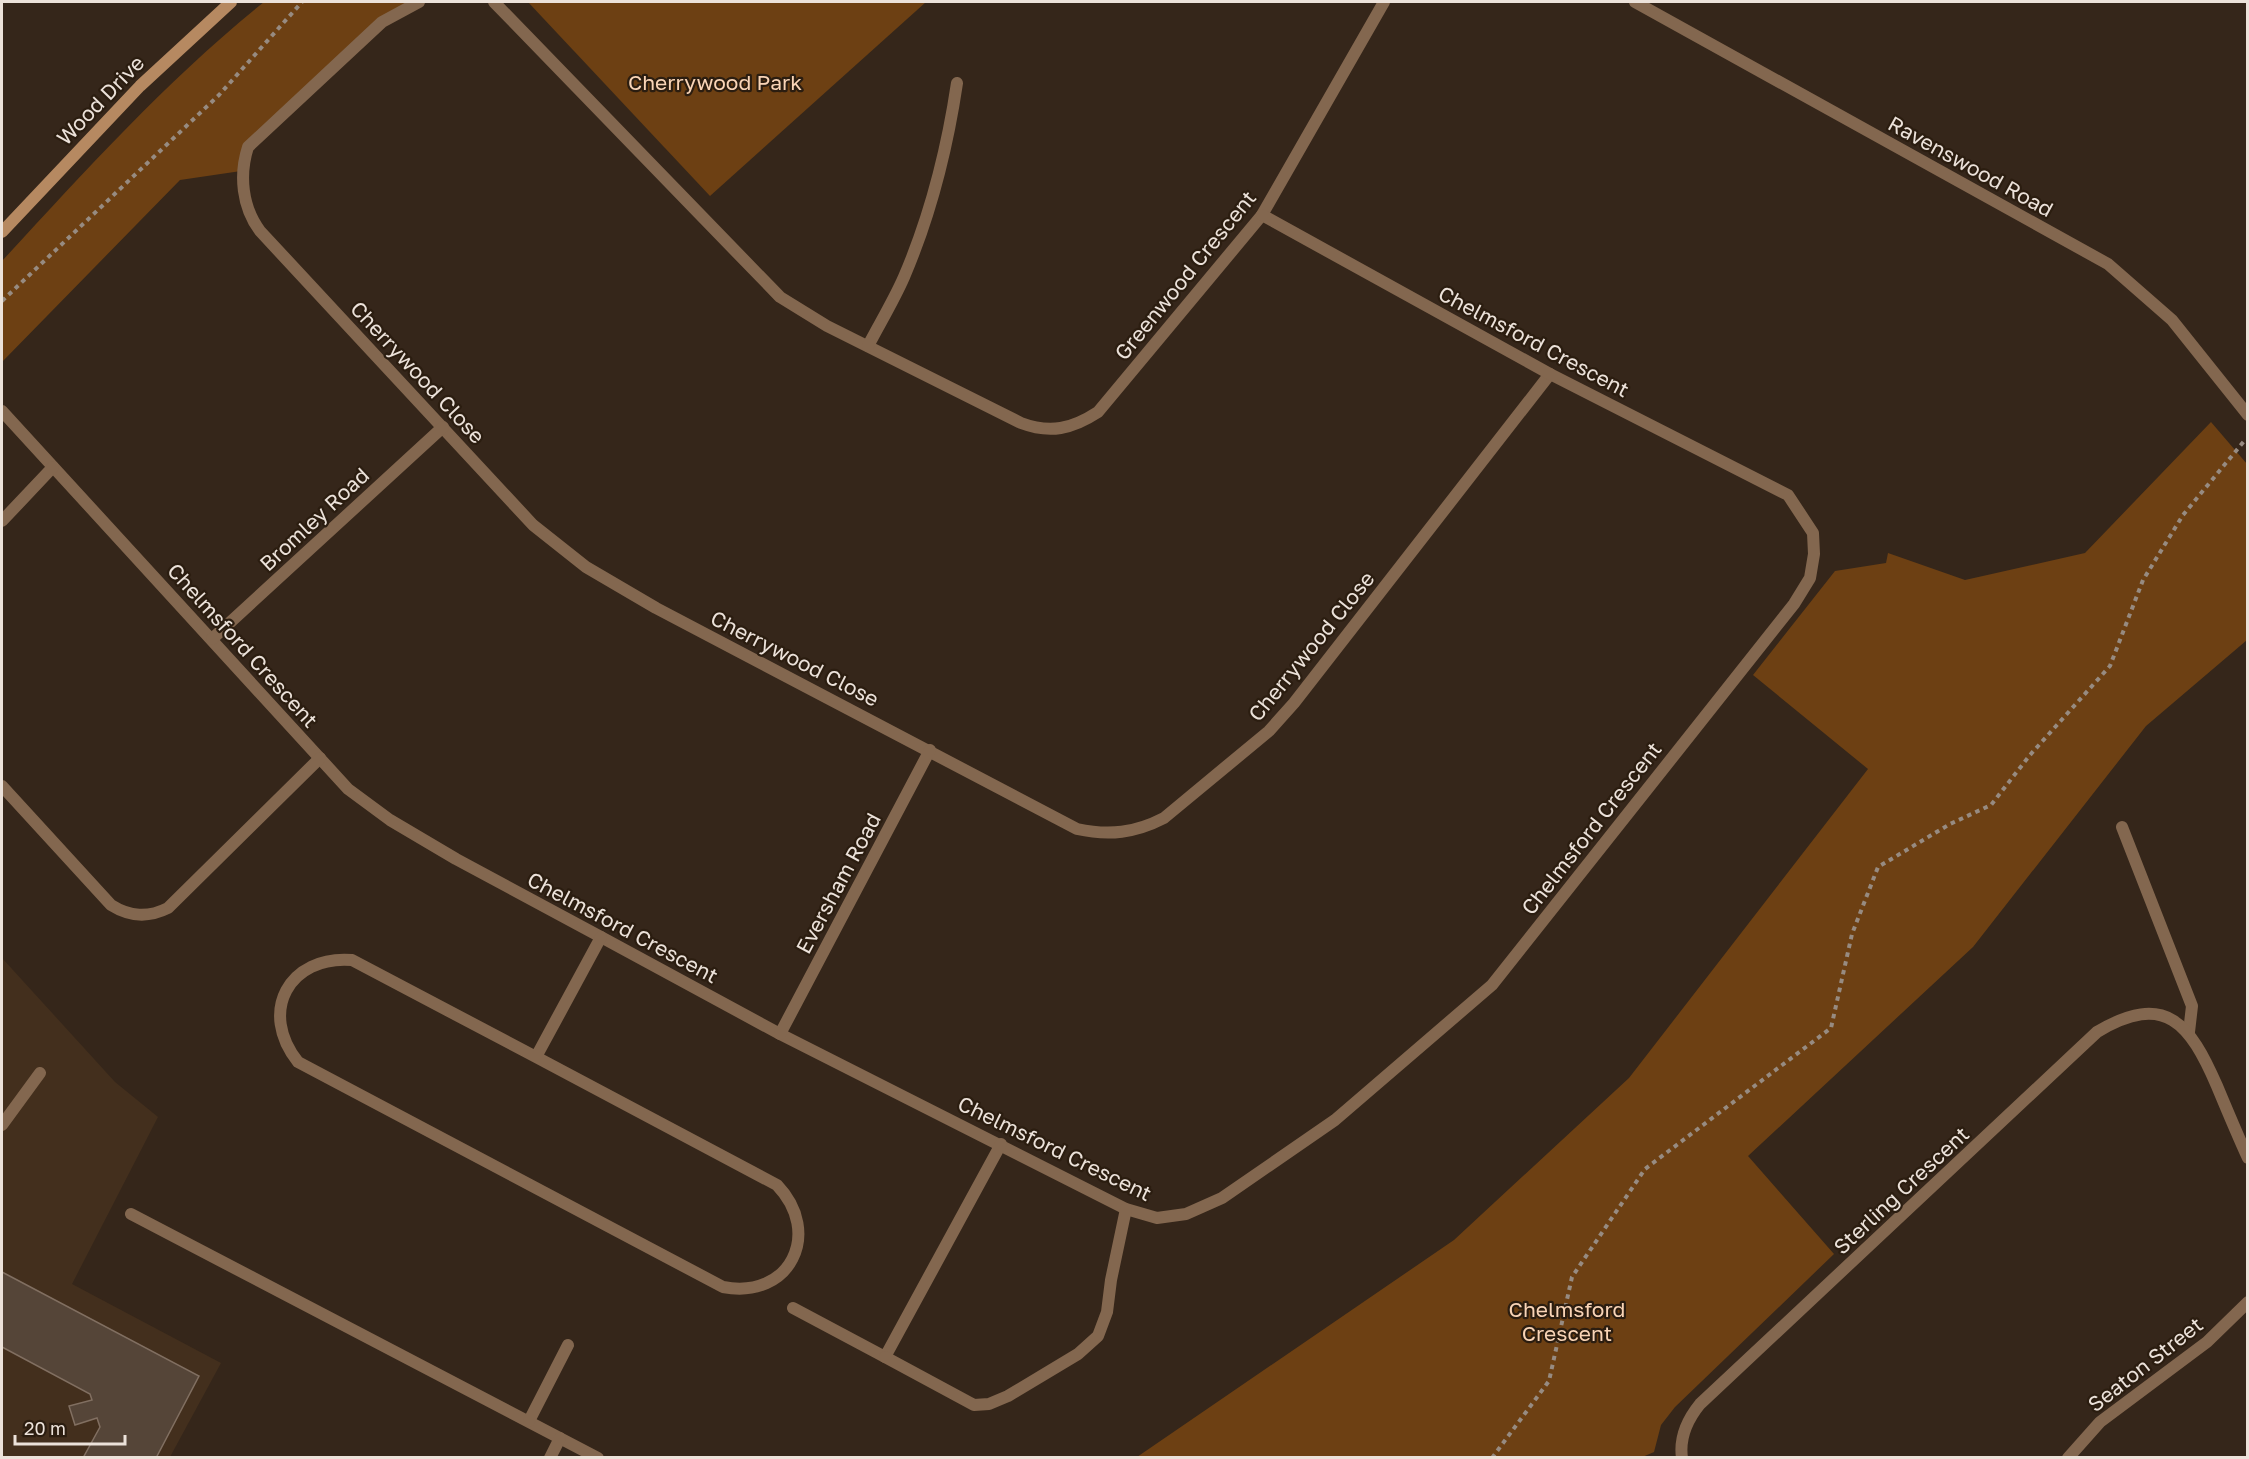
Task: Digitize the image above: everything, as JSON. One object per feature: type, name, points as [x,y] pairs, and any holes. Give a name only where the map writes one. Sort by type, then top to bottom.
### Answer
[{"type":"street","name":"Wood Drive","points":[[2,232],[140,86],[231,2]]},
{"type":"street","name":"Cherrywood Close","points":[[419,2],[382,22],[256,137],[248,147],[244,160],[244,190],[251,219],[260,231],[533,525],[586,567],[656,608],[1077,829],[1102,833],[1129,832],[1164,818],[1269,730],[1294,703],[1550,374]]},
{"type":"street","points":[[494,2],[780,297],[826,326],[868,346],[904,279],[930,210],[947,146],[957,83]]},
{"type":"street","name":"Greenwood Crescent","points":[[868,346],[1020,423],[1041,430],[1062,429],[1081,424],[1098,412],[1262,215],[1384,2]]},
{"type":"street","name":"Ravenswood Road","points":[[1635,2],[2108,264],[2172,320],[2247,415]]},
{"type":"street","name":"Chelmsford Crescent","points":[[2,411],[348,789],[390,820],[601,938],[780,1034],[1126,1209],[1156,1218],[1186,1214],[1222,1198],[1335,1120],[1492,985],[1794,604],[1810,578],[1814,554],[1813,533],[1788,495],[1550,374],[1262,215]]},
{"type":"street","name":"Bromley Road","points":[[212,639],[442,427]]},
{"type":"street","points":[[2,521],[53,467]]},
{"type":"street","name":"Eversham Road","points":[[780,1034],[930,750]]},
{"type":"street","points":[[2,786],[111,905],[120,911],[143,915],[168,908],[320,758]]},
{"type":"street","points":[[2122,827],[2192,1006],[2189,1032]]},
{"type":"street","points":[[536,1057],[601,938]]},
{"type":"street","points":[[334,958],[352,960],[536,1057],[777,1185],[788,1196],[799,1227],[799,1243],[784,1272],[756,1288],[740,1290],[723,1287],[298,1062],[288,1049],[281,1034],[279,1017],[282,1000],[295,978],[316,962],[334,958]]},
{"type":"street","name":"Sterling Crescent","points":[[1682,1458],[1682,1437],[1687,1422],[1700,1404],[2097,1032],[2125,1019],[2152,1014],[2172,1019],[2189,1032],[2201,1050],[2247,1158]]},
{"type":"street","points":[[2,1125],[40,1073]]},
{"type":"street","points":[[885,1357],[1001,1144]]},
{"type":"street","points":[[794,1308],[974,1405],[989,1404],[1008,1396],[1078,1354],[1098,1335],[1107,1312],[1111,1280],[1126,1209]]},
{"type":"street","points":[[130,1214],[598,1458]]},
{"type":"street","name":"Seaton Street","points":[[2068,1458],[2100,1422],[2206,1342],[2247,1302]]},
{"type":"street","points":[[529,1421],[568,1345]]},
{"type":"street","points":[[550,1458],[560,1438]]},
{"type":"path","points":[[2,301],[219,95],[302,2]]},
{"type":"path","points":[[1492,1458],[1549,1381],[1572,1277],[1645,1169],[1831,1028],[1852,934],[1878,867],[1950,824],[1991,805],[2030,755],[2110,666],[2143,580],[2183,515],[2247,438]]},
{"type":"shaded area","points":[[2,958],[115,1082],[158,1117],[72,1284],[221,1363],[170,1457],[2,1457]]},
{"type":"green space","points":[[264,2],[413,2],[254,135],[241,171],[180,180],[2,362],[2,261],[161,94],[194,62]]},
{"type":"green space","name":"Cherrywood Park","points":[[528,2],[926,2],[710,196]]},
{"type":"green space","name":"Chelmsford Crescent","points":[[2211,422],[2247,464],[2247,640],[2146,726],[1973,947],[1748,1156],[1834,1254],[1675,1407],[1661,1425],[1654,1452],[1640,1458],[1137,1457],[1454,1240],[1629,1078],[1868,769],[1753,675],[1835,571],[1886,563],[1888,553],[1965,580],[2085,553]]},
{"type":"building","points":[[2,1272],[199,1376],[156,1458],[83,1458],[100,1427],[97,1418],[75,1425],[69,1406],[92,1400],[90,1394],[2,1347]]}]
